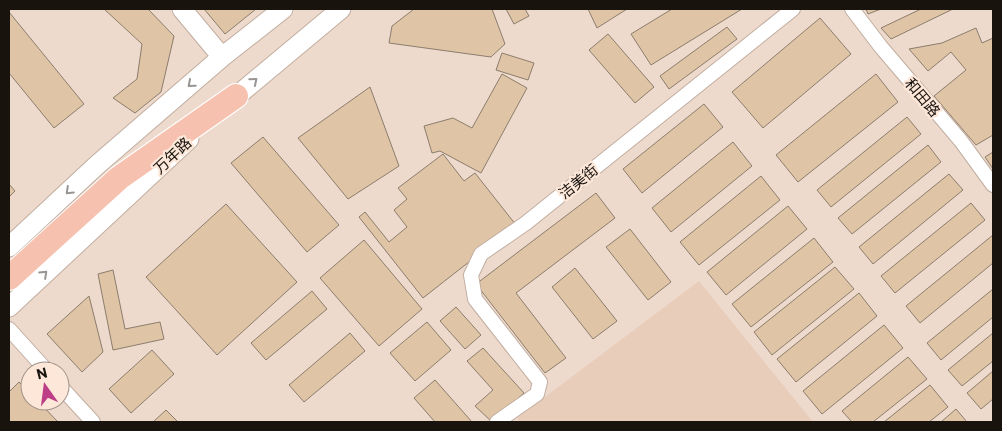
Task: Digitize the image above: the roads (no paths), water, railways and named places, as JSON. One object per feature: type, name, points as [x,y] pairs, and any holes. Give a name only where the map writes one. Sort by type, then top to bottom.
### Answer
[{"type":"highway","points":[[9,278],[119,178],[236,96]]},
{"type":"main road","points":[[182,9],[222,57]]},
{"type":"main road","points":[[9,247],[97,165],[222,57],[283,9]]},
{"type":"main road","name":"万年路","points":[[9,307],[236,96],[341,9]]},
{"type":"street","name":"洁美街","points":[[497,422],[537,394],[540,382],[475,299],[471,275],[480,254],[526,223],[793,9]]},
{"type":"street","name":"和田路","points":[[852,9],[881,47],[961,141],[993,185]]},
{"type":"street","points":[[9,329],[38,361]]},
{"type":"street","points":[[70,397],[93,422]]}]
